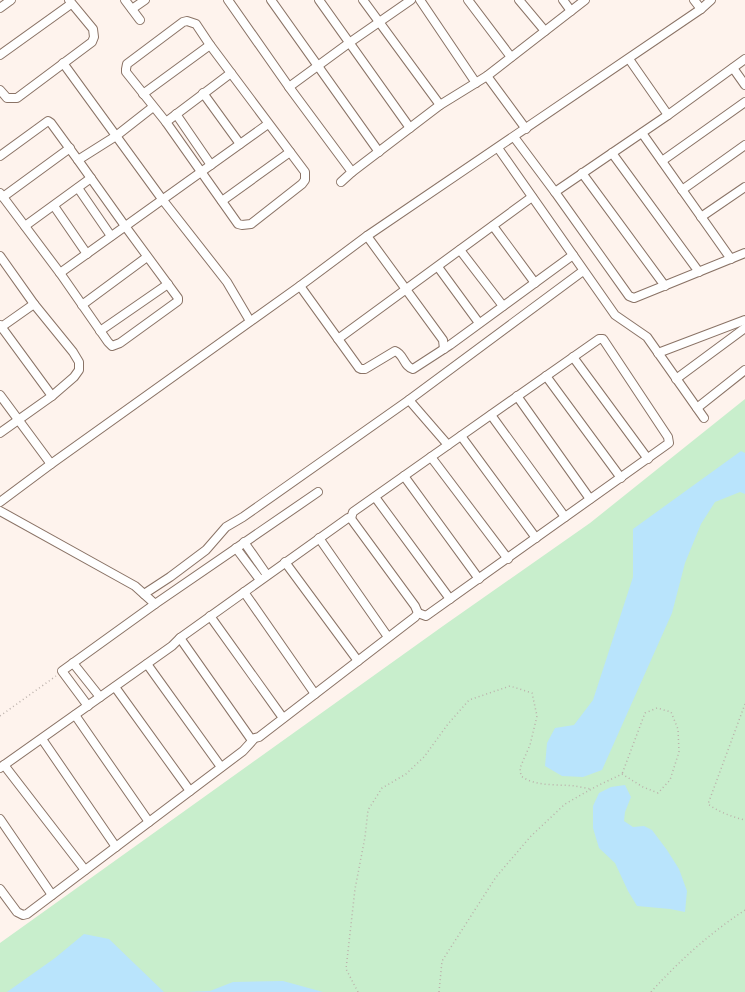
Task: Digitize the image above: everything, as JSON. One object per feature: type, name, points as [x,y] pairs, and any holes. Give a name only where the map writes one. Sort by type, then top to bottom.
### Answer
[{"type":"street","points":[[0,8],[11,0]]},
{"type":"street","points":[[125,0],[140,20]]},
{"type":"street","points":[[132,10],[145,0]]},
{"type":"street","points":[[228,0],[289,87],[352,172]]},
{"type":"street","points":[[271,0],[379,152]]},
{"type":"street","points":[[319,0],[410,128]]},
{"type":"street","points":[[363,0],[440,105]]},
{"type":"street","points":[[289,87],[349,42],[411,0]]},
{"type":"street","points":[[420,0],[476,83]]},
{"type":"street","points":[[468,0],[511,57]]},
{"type":"street","points":[[519,0],[545,31]]},
{"type":"street","points":[[563,0],[571,11]]},
{"type":"street","points":[[342,182],[352,172],[440,105],[487,76],[585,0]]},
{"type":"street","points":[[694,0],[701,9]]},
{"type":"street","points":[[0,502],[367,236],[701,9],[711,0]]},
{"type":"street","points":[[0,55],[70,2],[93,30],[94,37],[92,42],[18,98],[7,98],[0,90]]},
{"type":"street","points":[[187,21],[196,24],[231,73],[305,172],[305,180],[302,184],[251,224],[242,226],[238,224],[166,122],[126,72],[126,66],[177,26],[187,21]]},
{"type":"street","points":[[143,94],[210,45]]},
{"type":"street","points":[[628,59],[668,115]]},
{"type":"street","points":[[555,192],[668,115],[745,59]]},
{"type":"street","points":[[63,63],[162,199],[227,282],[250,321]]},
{"type":"street","points":[[733,68],[745,85]]},
{"type":"street","points":[[166,122],[231,73]]},
{"type":"street","points":[[487,76],[526,129]]},
{"type":"street","points":[[204,94],[240,144]]},
{"type":"street","points":[[662,161],[745,102]]},
{"type":"street","points":[[78,160],[116,136],[153,107]]},
{"type":"street","points":[[176,114],[211,165]]},
{"type":"street","points":[[0,156],[48,121],[51,123],[70,148],[147,257],[178,298],[178,301],[120,343],[112,346],[2,195],[70,148]]},
{"type":"street","points":[[60,273],[268,124]]},
{"type":"street","points":[[642,133],[731,259]]},
{"type":"street","points":[[514,137],[629,296],[634,298],[745,253]]},
{"type":"street","points":[[682,190],[745,145]]},
{"type":"street","points":[[498,148],[614,315],[647,337],[704,418]]},
{"type":"street","points":[[222,202],[290,152]]},
{"type":"street","points":[[612,153],[698,272]]},
{"type":"street","points":[[582,173],[664,286]]},
{"type":"street","points":[[25,226],[91,178]]},
{"type":"street","points":[[701,217],[745,187]]},
{"type":"street","points":[[78,188],[111,236]]},
{"type":"street","points":[[338,339],[532,197]]},
{"type":"street","points":[[54,206],[87,254]]},
{"type":"street","points":[[493,226],[535,283]]},
{"type":"street","points":[[367,236],[444,340],[444,349]]},
{"type":"street","points":[[460,250],[503,306]]},
{"type":"street","points":[[300,286],[361,369],[365,369],[395,351],[400,353],[410,368],[413,369],[444,349],[573,255]]},
{"type":"street","points":[[0,256],[34,304],[73,352],[79,362],[79,370],[74,377],[52,396],[0,433]]},
{"type":"street","points":[[82,304],[147,257]]},
{"type":"street","points":[[438,267],[480,323]]},
{"type":"street","points":[[144,594],[170,578],[206,550],[226,527],[243,517],[410,400],[583,271]]},
{"type":"street","points":[[100,331],[168,284]]},
{"type":"street","points":[[34,304],[0,327],[52,396]]},
{"type":"street","points":[[658,353],[745,320]]},
{"type":"street","points":[[676,379],[745,328]]},
{"type":"street","points":[[599,339],[603,339],[668,437],[669,444],[426,616],[418,613],[415,606],[351,518],[353,512],[599,339]]},
{"type":"street","points":[[573,357],[648,458]]},
{"type":"street","points":[[697,408],[745,370]]},
{"type":"street","points":[[546,376],[621,478]]},
{"type":"street","points":[[0,395],[51,464]]},
{"type":"street","points":[[518,396],[590,499]]},
{"type":"street","points":[[410,400],[448,445]]},
{"type":"street","points":[[492,414],[565,517]]},
{"type":"street","points":[[461,436],[536,538]]},
{"type":"street","points":[[432,457],[508,559]]},
{"type":"street","points":[[404,476],[479,579]]},
{"type":"street","points":[[88,706],[62,671],[155,604],[318,492]]},
{"type":"street","points":[[375,497],[450,600]]},
{"type":"street","points":[[0,511],[136,586],[155,604]]},
{"type":"street","points":[[85,870],[2,767],[172,646],[180,638],[285,562],[348,518],[351,518]]},
{"type":"street","points":[[319,538],[388,637]]},
{"type":"street","points":[[244,542],[268,575]]},
{"type":"street","points":[[236,548],[260,580]]},
{"type":"street","points":[[285,562],[358,661]]},
{"type":"street","points":[[244,592],[315,694]]},
{"type":"street","points":[[0,889],[17,912],[23,915],[27,914],[243,751],[254,740],[358,661],[418,613]]},
{"type":"street","points":[[210,616],[283,718]]},
{"type":"street","points":[[180,638],[248,736],[254,740]]},
{"type":"street","points":[[73,663],[100,697]]},
{"type":"street","points":[[147,664],[221,767]]},
{"type":"street","points":[[115,687],[190,791]]},
{"type":"street","points":[[75,715],[149,822]]},
{"type":"street","points":[[42,739],[116,847]]},
{"type":"street","points":[[0,819],[52,895]]},
{"type":"path","points":[[0,716],[62,671]]},
{"type":"path","points":[[358,992],[346,969],[355,889],[365,837],[368,810],[382,788],[406,774],[424,757],[448,724],[469,700],[510,686],[532,693],[537,716],[530,744],[520,768],[521,776],[528,781],[591,789]]},
{"type":"path","points":[[745,704],[708,804],[715,809],[736,818],[745,820]]},
{"type":"path","points":[[439,992],[442,961],[496,876],[531,836],[565,804],[622,774],[645,713],[657,708],[671,712],[678,729],[679,752],[670,780],[658,793],[643,787],[622,774]]},
{"type":"path","points":[[651,992],[672,970],[705,940],[745,910]]},
{"type":"green space","points":[[745,399],[745,992],[0,992],[0,943],[443,626],[590,523]]},
{"type":"water","points":[[741,451],[745,453],[745,494],[740,492],[715,502],[701,524],[685,563],[672,613],[602,770],[583,777],[562,776],[545,766],[547,743],[555,728],[574,725],[593,700],[633,577],[633,529]]},
{"type":"water","points":[[625,785],[631,797],[625,812],[624,821],[633,827],[644,826],[652,830],[667,850],[679,869],[687,891],[685,912],[637,906],[615,863],[599,848],[593,828],[593,806],[599,793],[611,787]]},
{"type":"water","points":[[84,934],[109,939],[164,992],[7,992],[55,958]]},
{"type":"water","points":[[283,981],[323,992],[186,992],[210,991],[233,982]]}]
